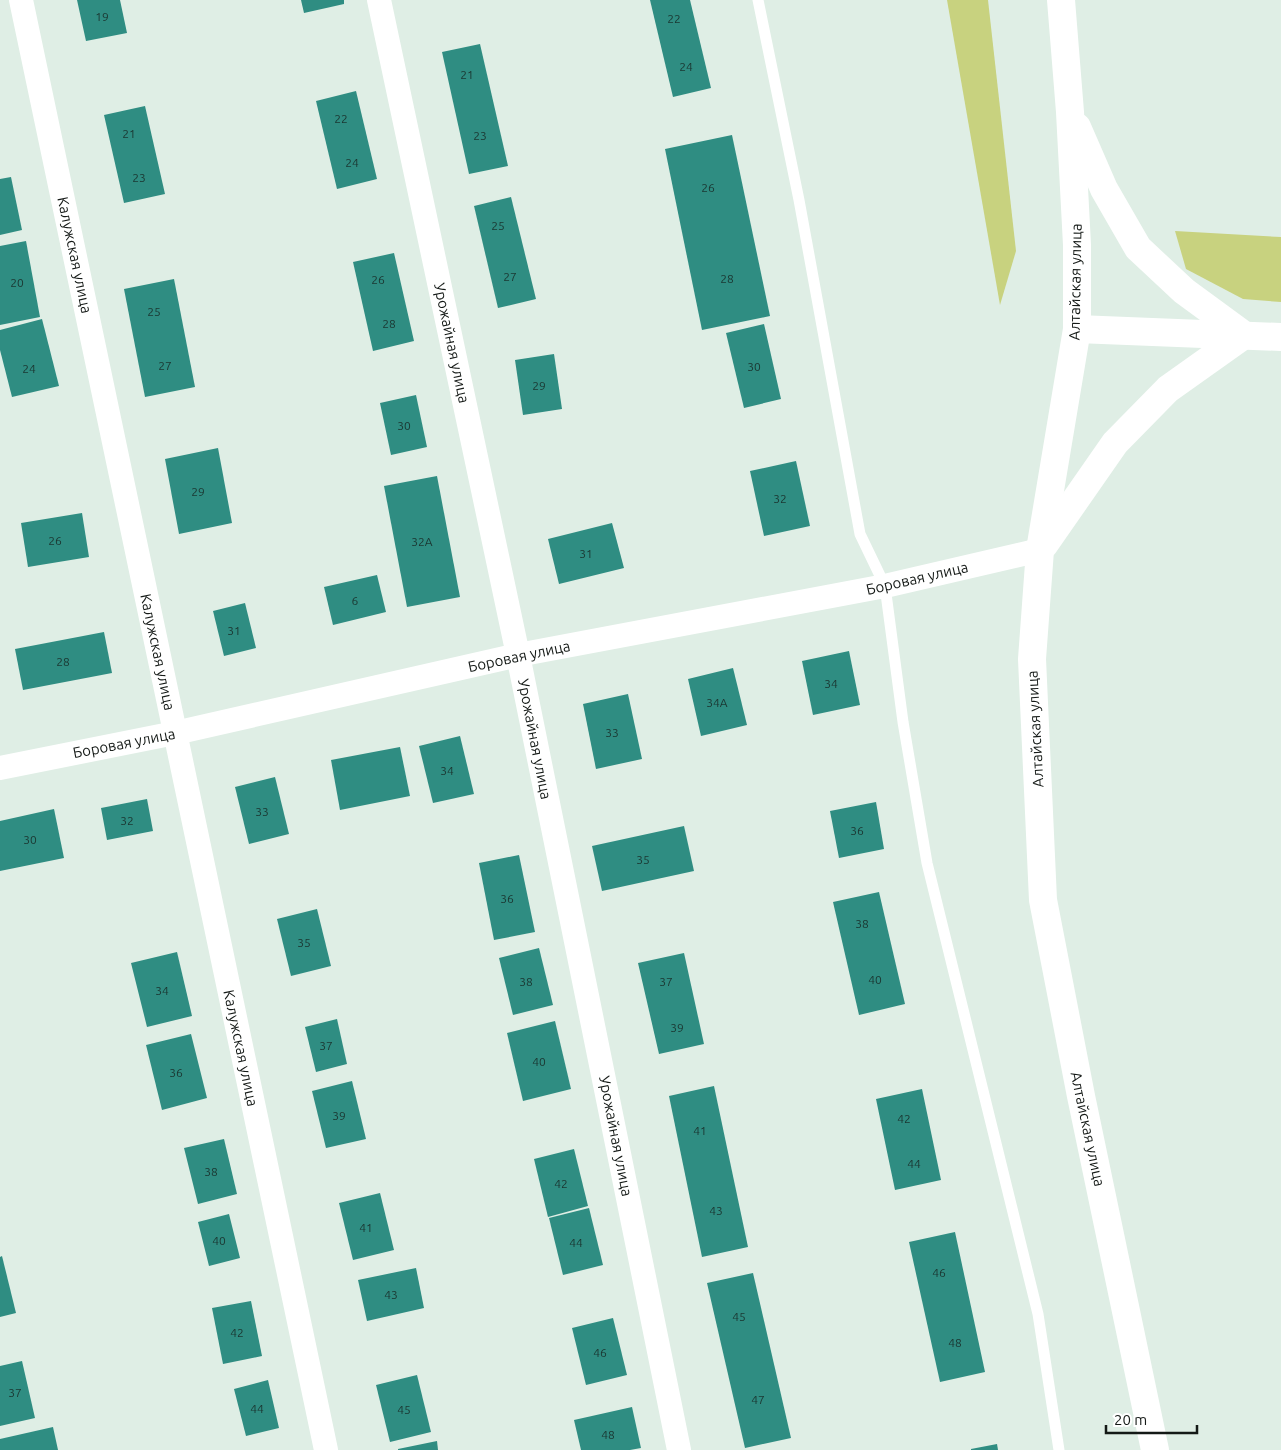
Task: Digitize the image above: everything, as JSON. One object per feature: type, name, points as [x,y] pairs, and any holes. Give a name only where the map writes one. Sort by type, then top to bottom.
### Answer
[{"type":"main road","name":"Алтайская улица","points":[[1061,0],[1070,112],[1077,245],[1077,328],[1040,550],[1032,659],[1043,900],[1081,1096],[1155,1450]]},
{"type":"main road","points":[[1070,112],[1104,189],[1138,248],[1184,291],[1244,335]]},
{"type":"main road","points":[[1077,328],[1281,337]]},
{"type":"main road","points":[[1040,550],[1116,443],[1168,389],[1244,335]]},
{"type":"street","name":"Калужская улица","points":[[21,0],[326,1450]]},
{"type":"street","name":"Урожайная улица","points":[[379,0],[518,655],[679,1450]]},
{"type":"street","name":"Боровая улица","points":[[0,768],[175,733],[518,655],[885,586],[1040,550]]},
{"type":"lane","points":[[758,0],[800,210],[860,534],[885,586],[902,722],[927,863],[1038,1314],[1059,1450]]},
{"type":"green space","points":[[947,0],[988,0],[1016,251],[1000,305]]},
{"type":"green space","points":[[1175,231],[1281,237],[1281,302],[1243,299],[1186,269]]},
{"type":"building","points":[[77,0],[120,0],[127,33],[86,41]]},
{"type":"building","points":[[301,0],[344,0],[344,4],[304,13]]},
{"type":"building","points":[[650,0],[690,0],[711,88],[673,97]]},
{"type":"building","points":[[480,44],[508,166],[469,174],[442,52]]},
{"type":"building","points":[[356,91],[377,179],[337,189],[316,101]]},
{"type":"building","points":[[145,106],[165,194],[124,203],[104,115]]},
{"type":"building","points":[[732,135],[770,316],[702,330],[665,149]]},
{"type":"building","points":[[11,177],[22,230],[0,235],[0,179]]},
{"type":"building","points":[[511,197],[536,299],[498,308],[474,206]]},
{"type":"building","points":[[26,241],[40,317],[0,325],[0,246]]},
{"type":"building","points":[[394,253],[414,341],[373,351],[353,262]]},
{"type":"building","points":[[174,279],[195,387],[145,397],[124,289]]},
{"type":"building","points":[[42,319],[59,386],[12,397],[0,350],[0,330]]},
{"type":"building","points":[[764,324],[781,399],[744,408],[726,333]]},
{"type":"building","points":[[554,354],[562,409],[523,415],[515,360]]},
{"type":"building","points":[[416,395],[427,447],[391,455],[380,403]]},
{"type":"building","points":[[218,448],[232,523],[179,534],[165,459]]},
{"type":"building","points":[[796,461],[810,526],[764,536],[750,471]]},
{"type":"building","points":[[437,476],[460,597],[407,607],[384,486]]},
{"type":"building","points":[[82,513],[89,557],[28,567],[21,523]]},
{"type":"building","points":[[612,523],[624,568],[559,584],[548,539]]},
{"type":"building","points":[[377,575],[386,612],[333,625],[324,587]]},
{"type":"building","points":[[245,603],[256,648],[224,656],[213,611]]},
{"type":"building","points":[[104,632],[112,673],[23,690],[15,649]]},
{"type":"building","points":[[849,651],[860,705],[813,715],[802,661]]},
{"type":"building","points":[[733,668],[747,725],[701,736],[688,679]]},
{"type":"building","points":[[628,694],[642,759],[596,769],[583,704]]},
{"type":"building","points":[[460,736],[474,794],[433,803],[419,746]]},
{"type":"building","points":[[400,747],[410,796],[340,810],[331,760]]},
{"type":"building","points":[[275,777],[289,834],[249,844],[235,787]]},
{"type":"building","points":[[147,799],[153,831],[107,840],[101,808]]},
{"type":"building","points":[[876,802],[884,849],[839,858],[830,811]]},
{"type":"building","points":[[54,809],[64,858],[0,871],[0,821]]},
{"type":"building","points":[[684,826],[694,871],[602,891],[592,846]]},
{"type":"building","points":[[519,855],[535,932],[494,940],[479,863]]},
{"type":"building","points":[[879,892],[905,1004],[859,1015],[833,902]]},
{"type":"building","points":[[317,909],[331,966],[291,976],[277,919]]},
{"type":"building","points":[[539,948],[553,1005],[513,1015],[499,958]]},
{"type":"building","points":[[177,952],[192,1016],[147,1027],[131,963]]},
{"type":"building","points":[[684,953],[704,1044],[659,1054],[638,963]]},
{"type":"building","points":[[337,1019],[347,1064],[316,1072],[305,1027]]},
{"type":"building","points":[[555,1021],[571,1089],[523,1101],[507,1033]]},
{"type":"building","points":[[191,1034],[207,1098],[162,1110],[146,1045]]},
{"type":"building","points":[[352,1081],[366,1139],[326,1148],[312,1091]]},
{"type":"building","points":[[714,1086],[748,1247],[702,1257],[669,1096]]},
{"type":"building","points":[[922,1089],[941,1180],[895,1190],[876,1099]]},
{"type":"building","points":[[224,1139],[237,1194],[198,1204],[184,1148]]},
{"type":"building","points":[[574,1149],[588,1206],[548,1217],[534,1159]]},
{"type":"building","points":[[380,1193],[394,1250],[353,1260],[339,1203]]},
{"type":"building","points":[[589,1208],[603,1265],[563,1275],[549,1218]]},
{"type":"building","points":[[229,1214],[240,1258],[209,1266],[198,1222]]},
{"type":"building","points":[[955,1232],[985,1372],[940,1382],[909,1242]]},
{"type":"building","points":[[2,1256],[16,1313],[0,1317],[0,1257]]},
{"type":"building","points":[[416,1268],[424,1308],[367,1321],[358,1280]]},
{"type":"building","points":[[753,1273],[791,1438],[745,1448],[707,1283]]},
{"type":"building","points":[[251,1301],[262,1356],[223,1364],[212,1308]]},
{"type":"building","points":[[613,1318],[627,1375],[586,1385],[572,1328]]},
{"type":"building","points":[[22,1361],[35,1418],[0,1426],[0,1366]]},
{"type":"building","points":[[417,1375],[431,1432],[390,1442],[376,1385]]},
{"type":"building","points":[[268,1380],[279,1428],[246,1436],[234,1389]]},
{"type":"building","points":[[632,1407],[641,1448],[630,1450],[581,1450],[574,1420]]},
{"type":"building","points":[[53,1427],[58,1450],[0,1450],[0,1439]]},
{"type":"building","points":[[437,1441],[438,1450],[398,1450],[398,1449]]},
{"type":"building","points":[[997,1444],[998,1450],[971,1450],[971,1449]]}]
